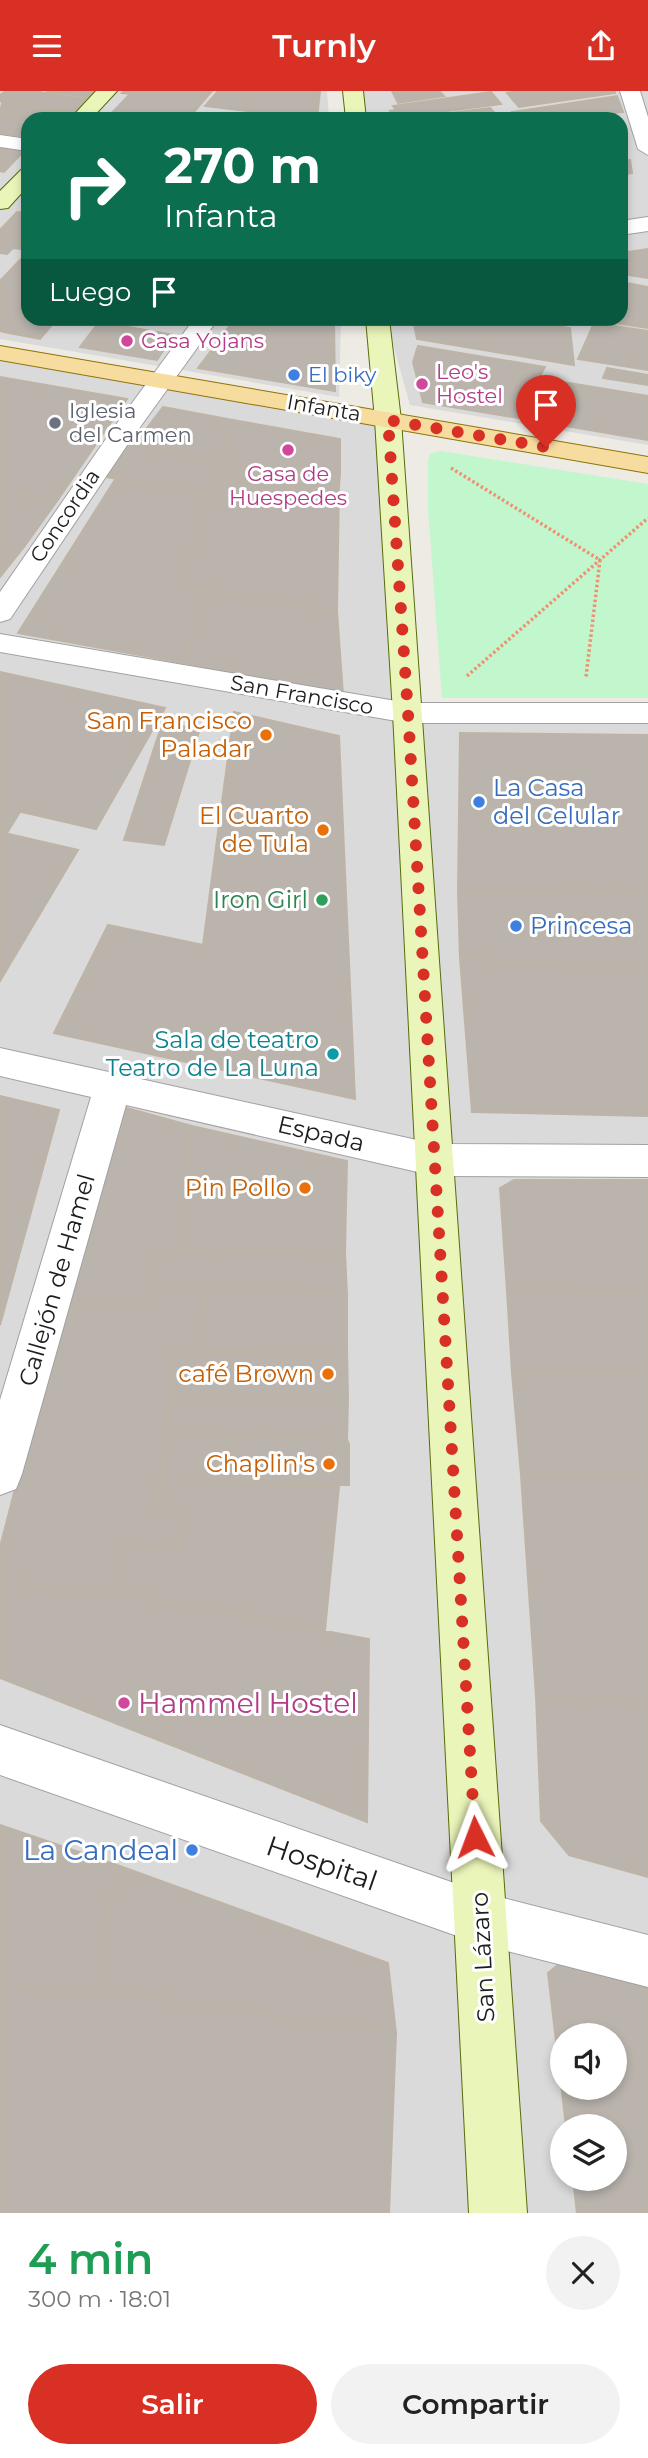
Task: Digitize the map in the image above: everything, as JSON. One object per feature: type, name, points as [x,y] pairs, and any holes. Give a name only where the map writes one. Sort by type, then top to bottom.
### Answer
[{"type":"main road","points":[[87,112],[107,91]]},
{"type":"main road","points":[[353,91],[355,112]]},
{"type":"main road","points":[[0,203],[21,181]]},
{"type":"main road","name":"San Lázaro","points":[[378,326],[388,420],[408,713],[498,2213]]},
{"type":"main road","name":"Infanta","points":[[0,353],[648,465]]},
{"type":"street","points":[[630,91],[648,149]]},
{"type":"street","points":[[0,141],[21,144]]},
{"type":"street","points":[[628,227],[648,224]]},
{"type":"street","name":"Concordia","points":[[0,613],[119,438],[201,326]]},
{"type":"street","name":"San Francisco","points":[[0,643],[408,713],[648,713]]},
{"type":"street","name":"Espada","points":[[0,1062],[435,1160],[648,1161]]},
{"type":"street","name":"Callejón de Hamel","points":[[0,1474],[113,1087]]},
{"type":"street","name":"Hospital","points":[[0,1750],[480,1918],[648,1961]]},
{"type":"path","points":[[441,461],[600,560]]},
{"type":"path","points":[[408,713],[442,698],[648,518]]},
{"type":"path","points":[[582,713],[600,560]]},
{"type":"shaded area","points":[[0,91],[327,91],[328,112],[21,112],[21,326],[341,326],[339,397],[0,339]]},
{"type":"shaded area","points":[[353,91],[648,91],[648,445],[410,405],[388,326],[628,326],[628,112],[355,112]]},
{"type":"shaded area","points":[[0,353],[388,420],[409,713],[648,713],[648,2213],[0,2213]]},
{"type":"green space","points":[[440,451],[648,484],[648,698],[442,698],[428,508],[428,461],[430,454]]},
{"type":"building","points":[[6,91],[31,91],[87,99],[74,112],[0,101],[0,95]]},
{"type":"building","points":[[46,91],[94,91],[88,97]]},
{"type":"building","points":[[212,91],[194,112],[113,112],[130,94],[122,93]]},
{"type":"building","points":[[218,91],[320,91],[318,112],[257,112],[205,106]]},
{"type":"building","points":[[392,91],[439,91],[444,96],[398,103]]},
{"type":"building","points":[[491,92],[501,104],[440,112],[391,112],[396,110],[393,106]]},
{"type":"building","points":[[507,93],[615,93],[519,107]]},
{"type":"building","points":[[617,96],[623,112],[512,112]]},
{"type":"building","points":[[2,103],[65,112],[21,112],[21,116],[0,113]]},
{"type":"building","points":[[490,108],[494,112],[458,112]]},
{"type":"building","points":[[0,114],[21,117],[21,136],[0,133]]},
{"type":"building","points":[[0,148],[21,151],[21,154],[4,172],[0,171]]},
{"type":"building","points":[[628,160],[632,173],[628,174]]},
{"type":"building","points":[[17,212],[21,212],[21,249],[13,248],[7,254],[0,253],[0,230]]},
{"type":"building","points":[[648,249],[648,278],[628,275],[628,252]]},
{"type":"building","points":[[21,259],[21,313],[4,332],[0,331],[0,281]]},
{"type":"building","points":[[628,283],[648,287],[648,328],[628,325]]},
{"type":"building","points":[[21,314],[21,326],[51,326],[40,339],[4,332]]},
{"type":"building","name":"Casa Yojans","points":[[96,326],[122,326],[174,335],[157,360],[80,347]]},
{"type":"building","points":[[230,326],[334,326],[335,391],[198,368]]},
{"type":"building","points":[[414,326],[570,328],[574,365],[417,339]]},
{"type":"building","points":[[593,326],[648,331],[648,370],[578,359]]},
{"type":"building","points":[[418,346],[545,367],[539,378],[648,396],[648,440],[423,402],[413,362]]},
{"type":"building","points":[[607,368],[648,375],[648,385],[603,378]]},
{"type":"building","name":"Iglesia del Carmen","points":[[0,377],[127,399],[57,501],[0,490]]},
{"type":"building","points":[[163,407],[233,420],[218,467],[137,441]]},
{"type":"building","points":[[233,420],[340,439],[340,474],[218,467]]},
{"type":"building","points":[[128,440],[218,467],[210,495],[106,477]]},
{"type":"building","points":[[218,467],[340,474],[339,486],[214,482]]},
{"type":"building","points":[[116,478],[210,495],[182,586],[206,590],[184,663],[18,633]]},
{"type":"building","points":[[214,482],[339,486],[337,611],[182,586]]},
{"type":"building","points":[[0,490],[57,501],[24,547],[0,542]]},
{"type":"building","points":[[0,542],[24,547],[0,577]]},
{"type":"building","points":[[206,590],[337,611],[343,695],[184,663]]},
{"type":"building","points":[[0,672],[165,708],[96,829],[0,807]]},
{"type":"building","points":[[234,712],[339,736],[355,1099],[54,1033],[108,925],[203,945]]},
{"type":"building","points":[[162,724],[200,728],[164,845],[124,840]]},
{"type":"building","points":[[460,733],[648,735],[648,894],[458,892]]},
{"type":"building","points":[[0,807],[20,812],[7,833],[0,832]]},
{"type":"building","points":[[0,832],[78,850],[0,981]]},
{"type":"building","points":[[458,892],[648,894],[648,967],[460,958]]},
{"type":"building","points":[[460,958],[648,967],[648,1116],[472,1112]]},
{"type":"building","points":[[0,1096],[59,1110],[0,1325]]},
{"type":"building","points":[[123,1107],[192,1126],[180,1249],[163,1252],[149,1282],[144,1307],[62,1308]]},
{"type":"building","points":[[192,1126],[347,1161],[345,1252],[180,1249]]},
{"type":"building","points":[[514,1180],[648,1180],[648,1293],[507,1291],[500,1188]]},
{"type":"building","points":[[180,1249],[345,1252],[347,1295],[149,1282],[163,1252]]},
{"type":"building","points":[[149,1282],[207,1286],[198,1351],[176,1350],[156,1513],[181,1515],[177,1550],[122,1546],[114,1592],[0,1581],[0,1547],[62,1308],[144,1307]]},
{"type":"building","points":[[207,1286],[347,1295],[347,1348],[198,1351]]},
{"type":"building","points":[[507,1291],[648,1293],[648,1373],[512,1373]]},
{"type":"building","points":[[347,1348],[348,1399],[171,1396],[176,1350]]},
{"type":"building","points":[[512,1373],[648,1373],[648,1475],[521,1475]]},
{"type":"building","points":[[171,1396],[348,1399],[347,1440],[166,1434]]},
{"type":"building","points":[[166,1434],[347,1440],[349,1485],[161,1482]]},
{"type":"building","points":[[521,1475],[648,1475],[648,1700],[536,1696]]},
{"type":"building","points":[[161,1482],[339,1487],[325,1630],[114,1592],[122,1546],[177,1550],[181,1515],[156,1513]]},
{"type":"building","points":[[0,1581],[114,1592],[369,1639],[367,1822],[0,1678]]},
{"type":"building","points":[[536,1696],[648,1700],[648,1877],[569,1855],[541,1821]]},
{"type":"building","points":[[0,1825],[117,1865],[96,1990],[0,1985]]},
{"type":"building","points":[[117,1865],[388,1963],[396,2033],[96,1990]]},
{"type":"building","points":[[569,1956],[648,1979],[648,2213],[577,2213],[574,2191],[627,2191],[627,2114],[565,2114],[563,2100],[627,2100],[627,2023],[554,2023],[548,1973]]},
{"type":"building","points":[[0,1985],[96,1990],[396,2033],[389,2213],[0,2213]]},
{"type":"place","name":"Casa Yojans","points":[[127,341]]},
{"type":"place","name":"El biky","points":[[294,375]]},
{"type":"place","name":"Leo's Hostel","points":[[422,384]]},
{"type":"place","name":"Iglesia del Carmen","points":[[55,423]]},
{"type":"place","name":"Casa de Huespedes","points":[[288,450]]},
{"type":"place","name":"San Francisco Paladar","points":[[266,735]]},
{"type":"place","name":"La Casa del Celular","points":[[479,802]]},
{"type":"place","name":"El Cuarto de Tula","points":[[323,830]]},
{"type":"place","name":"Iron Girl","points":[[322,900]]},
{"type":"place","name":"Princesa","points":[[516,926]]},
{"type":"place","name":"Sala de teatro Teatro de La Luna","points":[[333,1054]]},
{"type":"place","name":"Pin Pollo","points":[[305,1188]]},
{"type":"place","name":"café Brown","points":[[328,1374]]},
{"type":"place","name":"Chaplin's","points":[[329,1464]]},
{"type":"place","name":"Hammel Hostel","points":[[124,1703]]},
{"type":"place","name":"La Candeal","points":[[192,1850]]},
{"type":"route","points":[[475,1837],[388,420],[546,447]]}]
